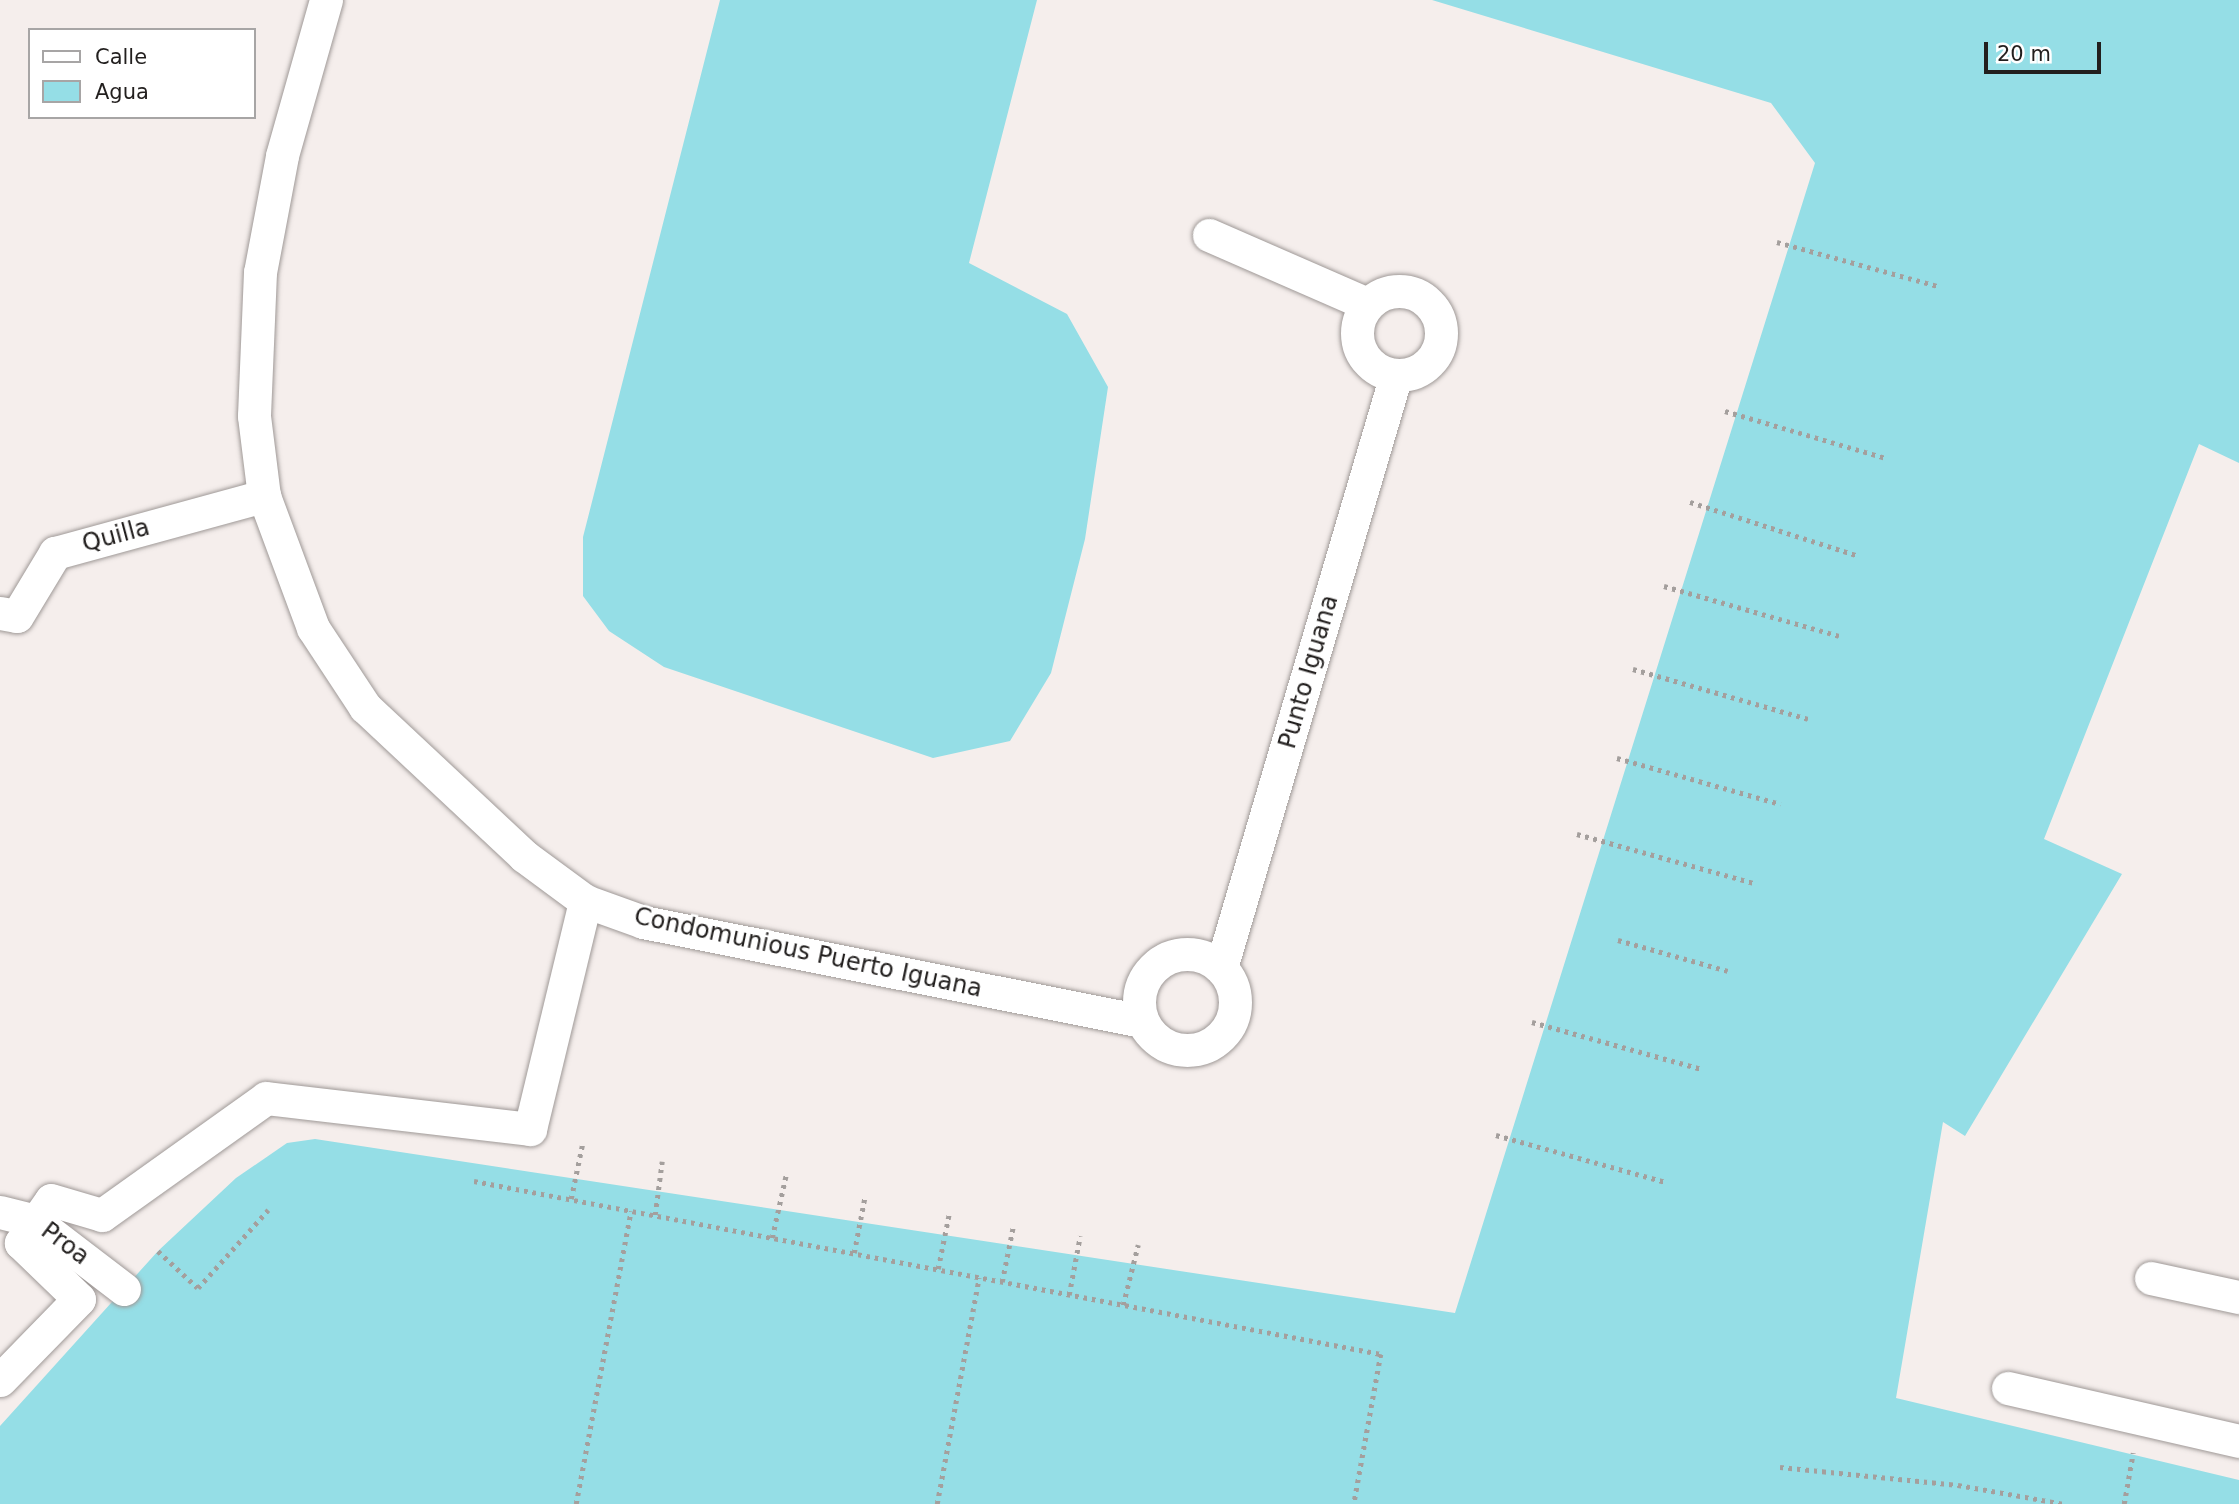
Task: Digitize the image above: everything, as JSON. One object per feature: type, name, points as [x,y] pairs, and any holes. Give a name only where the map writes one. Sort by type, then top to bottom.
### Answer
[{"type":"street","name":"Condomunious Puerto Iguana","points":[[327,0],[282,156],[260,272],[254,416],[264,496],[313,628],[365,707],[524,856],[585,901],[643,922],[1142,1021]]},
{"type":"street","points":[[1209,235],[1367,304]]},
{"type":"street","points":[[1407,292],[1427,302],[1437,314],[1440,328],[1434,357],[1423,367],[1396,375],[1370,364],[1361,352],[1357,323],[1367,304],[1379,295],[1407,292]]},
{"type":"street","name":"Punto Iguana","points":[[1221,968],[1396,375]]},
{"type":"street","name":"Quilla","points":[[0,613],[17,616],[55,553],[264,496]]},
{"type":"street","points":[[0,1380],[79,1299],[21,1242],[51,1200],[102,1215],[266,1098],[530,1129],[585,901]]},
{"type":"street","points":[[1194,954],[1221,968],[1235,999],[1233,1015],[1213,1043],[1180,1050],[1151,1035],[1142,1021],[1140,987],[1161,960],[1194,954]]},
{"type":"street","name":"Proa","points":[[0,1212],[35,1221],[124,1289]]},
{"type":"street","points":[[2151,1278],[2239,1297]]},
{"type":"street","points":[[2008,1388],[2138,1420],[2239,1441]]},
{"type":"path","points":[[1777,242],[1938,286]]},
{"type":"path","points":[[1725,411],[1886,458]]},
{"type":"path","points":[[1690,502],[1859,556]]},
{"type":"path","points":[[1664,586],[1839,636]]},
{"type":"path","points":[[1633,669],[1808,719]]},
{"type":"path","points":[[1617,758],[1781,804]]},
{"type":"path","points":[[1577,834],[1754,883]]},
{"type":"path","points":[[1618,940],[1728,971]]},
{"type":"path","points":[[1532,1022],[1702,1069]]},
{"type":"path","points":[[1496,1135],[1665,1182]]},
{"type":"path","points":[[571,1199],[583,1141]]},
{"type":"path","points":[[655,1215],[662,1161]]},
{"type":"path","points":[[772,1238],[786,1175]]},
{"type":"path","points":[[474,1181],[1381,1354],[1353,1504]]},
{"type":"path","points":[[854,1253],[865,1196]]},
{"type":"path","points":[[158,1251],[198,1288],[268,1210]]},
{"type":"path","points":[[576,1504],[631,1211]]},
{"type":"path","points":[[938,1269],[949,1214]]},
{"type":"path","points":[[1002,1282],[1013,1227]]},
{"type":"path","points":[[1069,1295],[1080,1236]]},
{"type":"path","points":[[1123,1305],[1138,1245]]},
{"type":"path","points":[[937,1504],[979,1278]]},
{"type":"path","points":[[2124,1504],[2138,1420]]},
{"type":"path","points":[[1780,1467],[1958,1485],[2065,1504]]},
{"type":"water","points":[[720,0],[1037,0],[969,263],[1067,314],[1108,387],[1085,539],[1051,673],[1010,741],[933,758],[664,667],[609,631],[583,596],[583,537]]},
{"type":"water","points":[[1432,0],[2239,0],[2239,463],[2199,444],[2044,839],[2122,874],[1965,1136],[1943,1122],[1896,1398],[2239,1480],[2239,1504],[0,1504],[0,1426],[158,1251],[236,1178],[287,1143],[315,1139],[1455,1313],[1815,163],[1771,103]]}]
